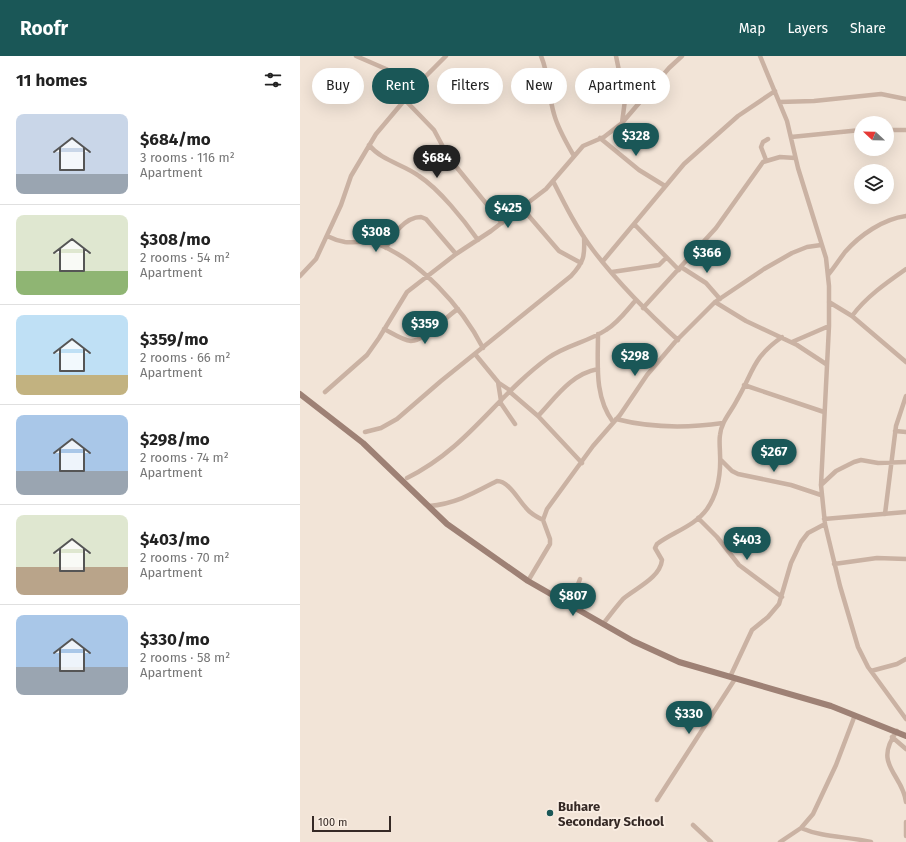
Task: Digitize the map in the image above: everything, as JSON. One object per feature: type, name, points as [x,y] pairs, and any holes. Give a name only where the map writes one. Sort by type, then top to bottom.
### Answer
[{"type":"main road","points":[[300,394],[363,443],[447,524],[528,581],[633,641],[680,662],[831,706],[906,736]]},
{"type":"street","points":[[356,56],[386,68]]},
{"type":"street","points":[[429,73],[445,56]]},
{"type":"street","points":[[541,56],[547,76],[554,114],[563,138],[574,156]]},
{"type":"street","points":[[616,56],[625,100],[622,123]]},
{"type":"street","points":[[325,392],[366,355],[407,292],[456,254],[522,208],[566,168],[583,146],[611,133],[622,123],[669,68],[682,56]]},
{"type":"street","points":[[760,56],[775,91],[791,137],[795,158],[826,258],[828,275],[829,326],[821,485],[824,522],[834,564],[858,647],[871,671],[906,719]]},
{"type":"street","points":[[603,261],[684,164],[738,116],[775,91]]},
{"type":"street","points":[[779,102],[814,101],[881,94],[906,99]]},
{"type":"street","points":[[300,276],[316,260],[351,176],[369,145],[389,117],[401,104]]},
{"type":"street","points":[[409,104],[434,130],[449,158],[502,223]]},
{"type":"street","points":[[894,130],[906,130]]},
{"type":"street","points":[[791,137],[854,131]]},
{"type":"street","points":[[600,138],[639,170],[665,186]]},
{"type":"street","points":[[766,160],[761,147],[763,142],[768,139]]},
{"type":"street","points":[[369,145],[387,159],[410,170],[431,184],[478,240]]},
{"type":"street","points":[[643,308],[725,217],[759,166],[766,160],[780,157],[795,158]]},
{"type":"street","points":[[553,181],[584,237],[643,308],[678,340]]},
{"type":"street","points":[[522,208],[559,251],[581,263]]},
{"type":"street","points":[[828,275],[846,251],[873,229],[889,219],[906,216]]},
{"type":"street","points":[[386,248],[391,238],[398,230],[410,220],[421,217],[426,220],[456,254]]},
{"type":"street","points":[[634,224],[646,234],[666,258],[706,284],[720,298]]},
{"type":"street","points":[[327,236],[346,242],[367,241],[386,248],[408,260],[437,285],[458,309],[483,348]]},
{"type":"street","points":[[365,432],[381,428],[397,419],[554,288],[571,276],[581,263],[585,252],[584,237]]},
{"type":"street","points":[[543,520],[550,506],[643,380],[678,340],[715,302],[764,269],[792,253],[807,246],[821,245]]},
{"type":"street","points":[[612,272],[659,265],[666,258]]},
{"type":"street","points":[[852,316],[860,305],[906,269]]},
{"type":"street","points":[[407,478],[427,468],[449,452],[511,391],[549,357],[598,334],[614,324],[636,300]]},
{"type":"street","points":[[715,302],[746,321],[792,342],[826,364]]},
{"type":"street","points":[[829,302],[852,316],[906,362]]},
{"type":"street","points":[[384,329],[410,341],[415,340],[428,333],[458,309]]},
{"type":"street","points":[[792,342],[829,326]]},
{"type":"street","points":[[598,334],[598,370],[602,404],[614,421],[656,426],[693,427],[723,423]]},
{"type":"street","points":[[604,624],[616,607],[644,584],[660,567],[662,560],[655,548],[657,544],[698,518],[707,510],[718,484],[720,435],[723,423],[760,355],[782,337]]},
{"type":"street","points":[[475,354],[498,382],[511,391],[538,416],[582,463]]},
{"type":"street","points":[[538,416],[574,379],[589,371],[598,370]]},
{"type":"street","points":[[498,382],[501,402],[515,424]]},
{"type":"street","points":[[744,385],[824,412]]},
{"type":"street","points":[[885,514],[895,431],[900,410],[906,396]]},
{"type":"street","points":[[895,431],[906,432]]},
{"type":"street","points":[[720,460],[732,471],[738,474],[792,485],[822,495]]},
{"type":"street","points":[[821,485],[836,471],[854,462],[865,460],[878,463],[906,462]]},
{"type":"street","points":[[429,506],[444,505],[465,498],[497,481],[500,481],[510,489],[528,510],[543,520],[550,539],[550,544],[528,581]]},
{"type":"street","points":[[657,800],[732,678],[748,636],[758,624],[772,613],[779,604],[791,563],[801,542],[808,533],[824,522],[906,512]]},
{"type":"street","points":[[698,518],[717,537],[739,566],[782,597]]},
{"type":"street","points":[[834,564],[877,558],[906,559]]},
{"type":"street","points":[[570,605],[580,579]]},
{"type":"street","points":[[871,671],[897,664],[906,659]]},
{"type":"street","points":[[780,842],[801,828],[813,814],[836,765],[854,715]]},
{"type":"street","points":[[896,731],[892,737],[888,750],[889,768],[903,791],[906,802]]},
{"type":"street","points":[[892,737],[906,749]]},
{"type":"street","points":[[906,822],[906,836]]},
{"type":"street","points":[[693,825],[711,842]]},
{"type":"street","points":[[801,828],[826,836],[860,839],[871,842]]},
{"type":"place","name":"Buhare Secondary School","points":[[550,813]]}]
